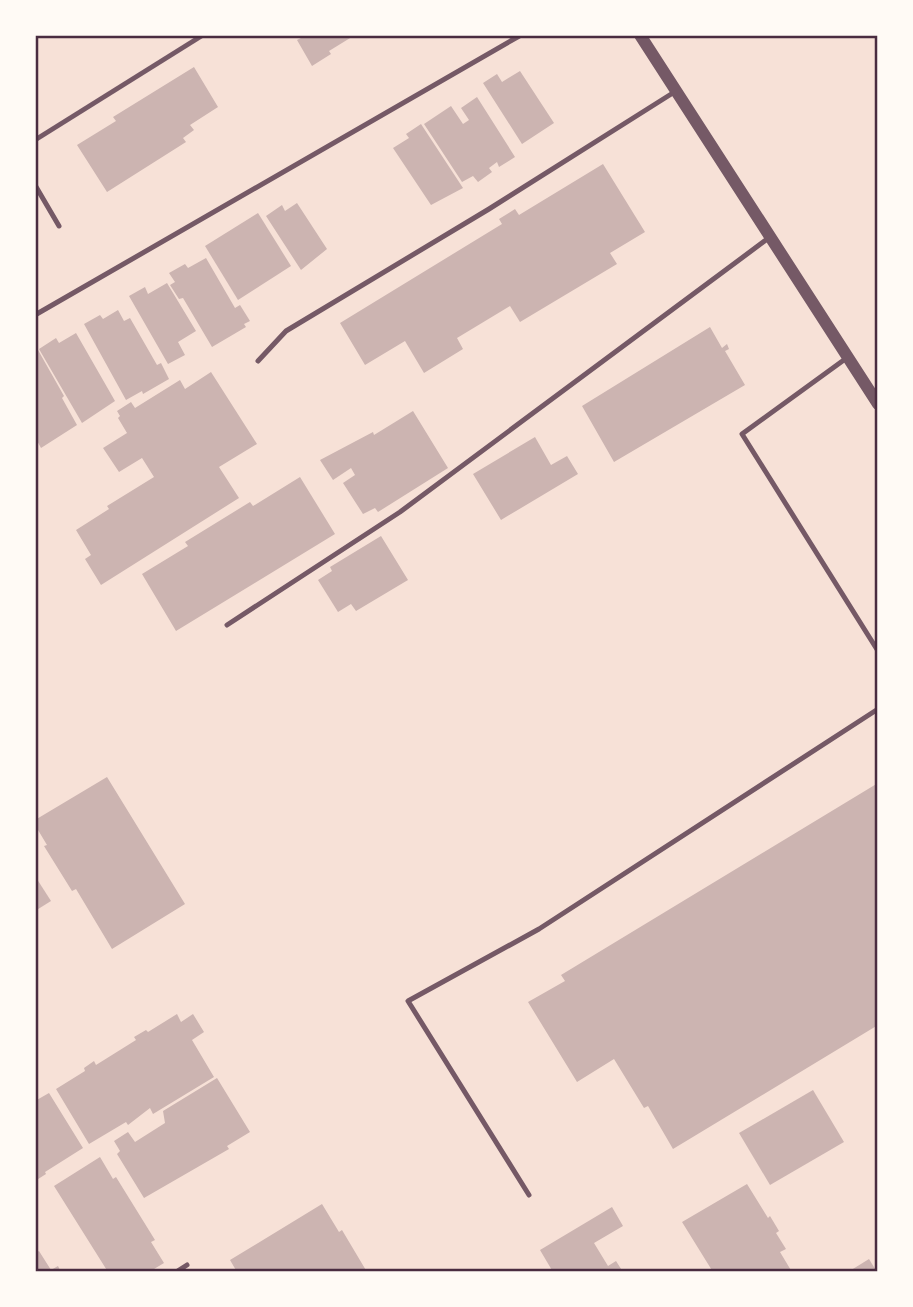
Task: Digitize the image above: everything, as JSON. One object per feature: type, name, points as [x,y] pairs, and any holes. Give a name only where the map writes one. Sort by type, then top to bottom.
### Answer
[{"type":"street","points":[[640,35],[878,404]]},
{"type":"lane","points":[[35,139],[203,35]]},
{"type":"lane","points":[[35,315],[521,35]]},
{"type":"lane","points":[[258,360],[286,331],[489,209],[676,91]]},
{"type":"lane","points":[[35,185],[60,226]]},
{"type":"lane","points":[[227,625],[400,512],[770,237]]},
{"type":"lane","points":[[848,357],[742,434],[878,651]]},
{"type":"lane","points":[[529,1195],[408,1001],[550,922],[878,709]]},
{"type":"lane","points":[[176,1272],[187,1265]]},
{"type":"building","points":[[299,35],[355,35],[329,51],[331,54],[312,66],[297,40],[301,38]]},
{"type":"building","points":[[194,67],[218,107],[190,125],[194,130],[183,138],[186,142],[107,192],[77,145],[116,121],[113,117]]},
{"type":"building","points":[[520,71],[554,123],[522,144],[483,83],[497,74],[502,82]]},
{"type":"building","points":[[477,97],[515,157],[499,167],[497,162],[489,168],[492,172],[478,182],[473,176],[462,182],[424,124],[451,106],[463,124],[469,120],[461,108]]},
{"type":"building","points":[[421,124],[463,188],[431,205],[393,148],[409,138],[406,134]]},
{"type":"building","points":[[603,164],[645,232],[610,253],[617,264],[520,322],[510,306],[457,338],[463,349],[424,373],[405,341],[365,365],[340,323],[502,224],[499,219],[515,209],[519,215]]},
{"type":"building","points":[[297,203],[327,249],[301,270],[266,216],[282,205],[285,211]]},
{"type":"building","points":[[258,213],[291,266],[238,300],[205,246]]},
{"type":"building","points":[[206,258],[235,308],[240,305],[250,321],[244,324],[246,327],[212,347],[183,298],[179,299],[170,285],[175,282],[169,273],[185,264],[188,268]]},
{"type":"building","points":[[167,283],[196,331],[178,342],[185,355],[168,364],[129,296],[145,287],[148,294]]},
{"type":"building","points":[[118,310],[124,321],[130,318],[157,365],[161,363],[169,379],[126,400],[84,324],[100,315],[103,319]]},
{"type":"building","points":[[710,327],[722,348],[727,344],[729,349],[725,351],[745,385],[614,462],[582,406]]},
{"type":"building","points":[[76,333],[115,401],[82,423],[39,349],[56,338],[59,343]]},
{"type":"building","points":[[38,350],[77,425],[41,448],[35,437],[35,352]]},
{"type":"building","points":[[211,372],[257,444],[219,467],[239,498],[101,585],[85,559],[91,555],[76,530],[109,509],[107,506],[154,477],[142,458],[119,472],[103,448],[127,433],[117,411],[131,402],[135,408],[180,380],[185,389]]},
{"type":"building","points":[[413,411],[448,468],[378,512],[375,508],[363,514],[343,483],[355,475],[351,468],[333,480],[320,460],[373,432],[374,435]]},
{"type":"building","points":[[535,437],[551,465],[567,456],[578,474],[501,520],[473,474]]},
{"type":"building","points":[[300,477],[335,534],[176,631],[142,574],[188,546],[185,542],[250,502],[253,506]]},
{"type":"building","points":[[381,536],[408,580],[356,611],[351,604],[338,612],[318,580],[332,571],[330,567]]},
{"type":"building","points":[[107,777],[185,904],[112,949],[76,889],[72,891],[44,846],[47,845],[35,825],[35,820]]},
{"type":"building","points":[[878,783],[878,1025],[673,1149],[648,1106],[644,1108],[614,1059],[577,1082],[528,1002],[565,981],[561,975]]},
{"type":"building","points":[[35,876],[51,901],[35,911]]},
{"type":"building","points":[[177,1014],[181,1022],[193,1014],[204,1032],[192,1040],[214,1077],[153,1114],[150,1108],[128,1125],[126,1122],[89,1144],[56,1089],[85,1071],[84,1068],[94,1061],[96,1065],[136,1040],[134,1037],[146,1030],[148,1032]]},
{"type":"building","points":[[217,1078],[250,1132],[227,1146],[229,1149],[144,1198],[117,1154],[120,1151],[114,1141],[128,1132],[135,1142],[165,1123],[163,1111]]},
{"type":"building","points":[[813,1090],[844,1142],[770,1185],[739,1133]]},
{"type":"building","points":[[49,1093],[83,1148],[35,1181],[35,1101]]},
{"type":"building","points":[[100,1157],[113,1179],[116,1177],[155,1240],[151,1242],[164,1263],[149,1272],[108,1272],[54,1186]]},
{"type":"building","points":[[747,1184],[779,1231],[776,1233],[786,1249],[780,1252],[792,1272],[713,1272],[682,1222]]},
{"type":"building","points":[[322,1204],[339,1232],[342,1230],[367,1272],[237,1272],[230,1260]]},
{"type":"building","points":[[612,1207],[623,1226],[594,1243],[608,1266],[616,1261],[623,1272],[553,1272],[540,1250]]},
{"type":"building","points":[[39,1251],[51,1270],[58,1266],[61,1272],[35,1272],[35,1253]]},
{"type":"building","points":[[869,1259],[877,1272],[848,1272]]}]
